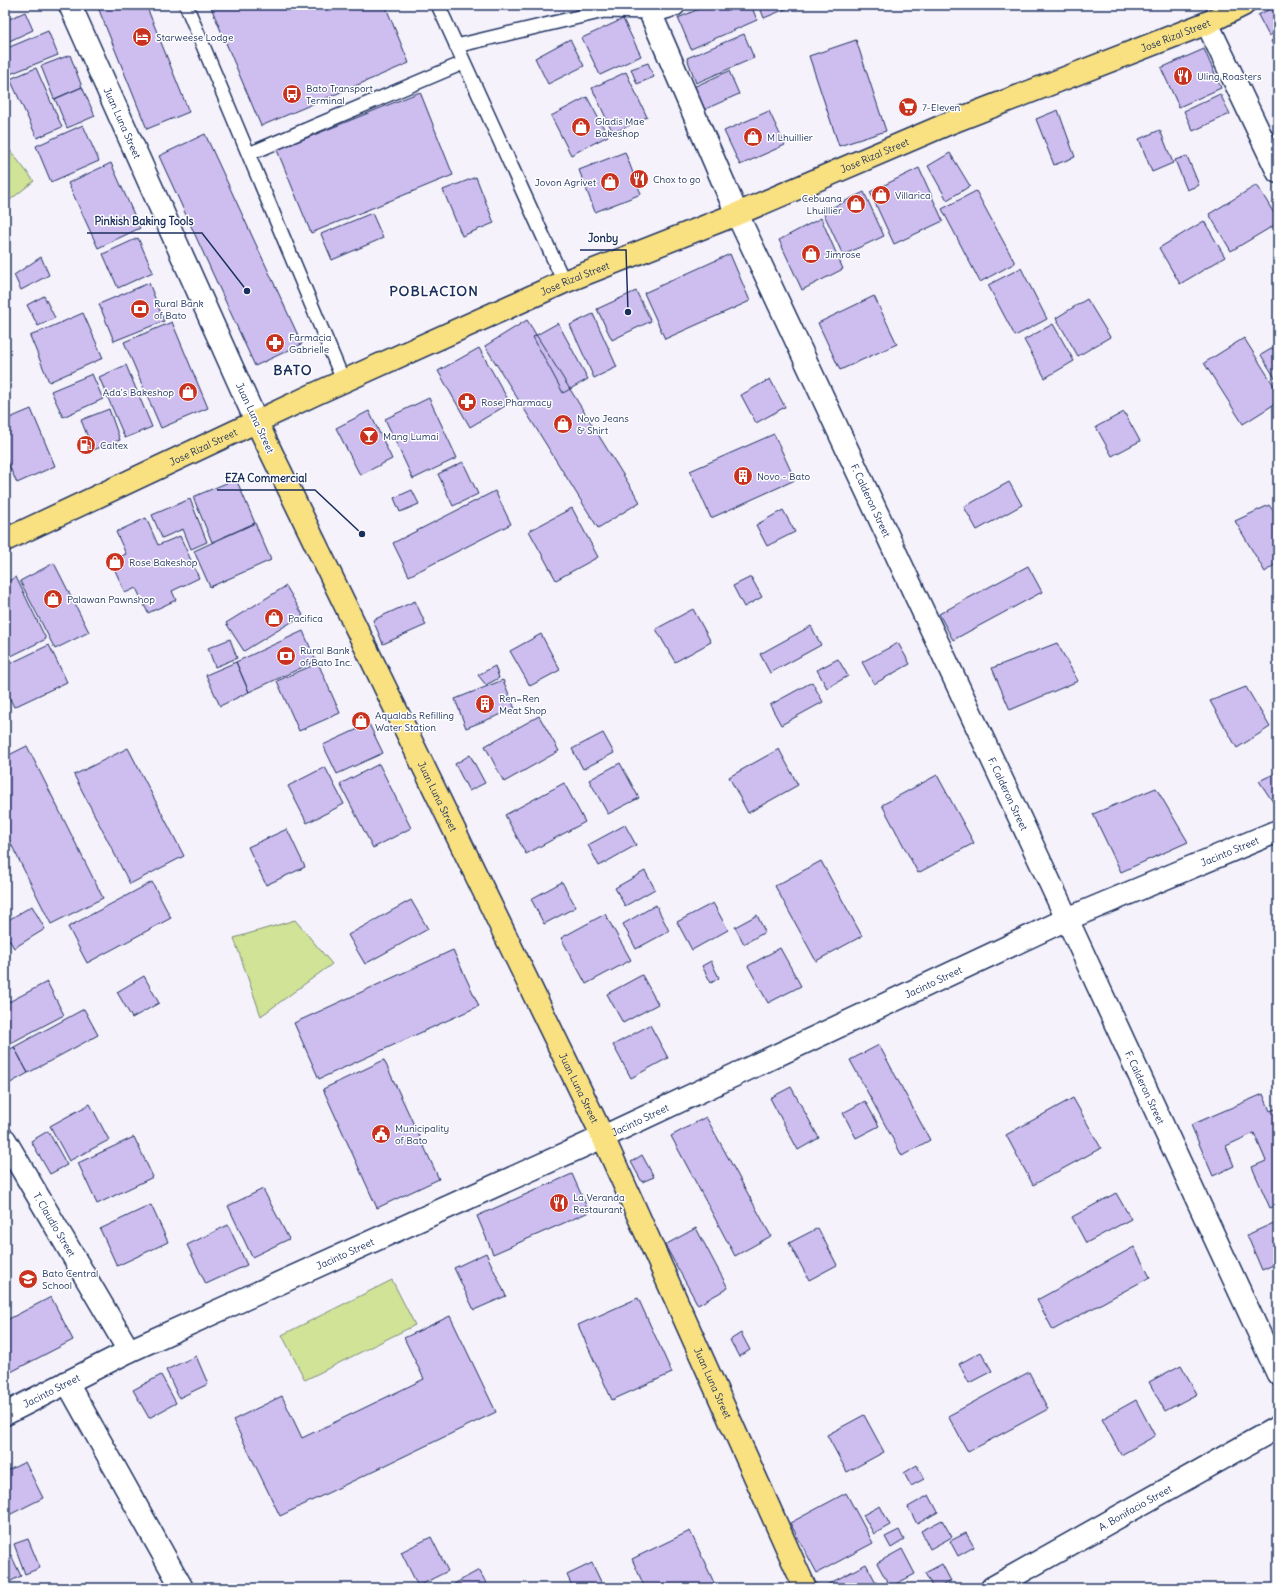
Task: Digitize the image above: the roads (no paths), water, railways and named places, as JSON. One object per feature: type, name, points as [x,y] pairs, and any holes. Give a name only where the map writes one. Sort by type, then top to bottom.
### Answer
[{"type":"main road","name":"Jose Rizal Street","points":[[5,540],[343,380],[564,282],[737,214],[952,122],[1207,22],[1243,5]]},
{"type":"main road","name":"Juan Luna Street","points":[[256,421],[603,1137],[805,1588]]},
{"type":"street","name":"Juan Luna Street","points":[[70,5],[256,421]]},
{"type":"street","points":[[650,12],[674,5]]},
{"type":"street","name":"F. Calderon Street","points":[[650,12],[737,214],[1068,919],[1278,1374]]},
{"type":"street","points":[[1207,22],[1278,172]]},
{"type":"street","name":"Jacinto Street","points":[[5,1414],[129,1351],[603,1137],[1068,919],[1278,831]]},
{"type":"street","name":"T. Claudio Street","points":[[5,1140],[129,1351]]},
{"type":"street","points":[[67,1382],[182,1588]]},
{"type":"street","name":"A. Bonifacio Street","points":[[992,1588],[1278,1427]]},
{"type":"lane","points":[[186,5],[343,380]]},
{"type":"lane","points":[[438,5],[463,63],[564,282]]},
{"type":"lane","points":[[456,46],[604,11],[650,12]]},
{"type":"lane","points":[[249,154],[463,63]]},
{"type":"place","name":"Starweese Lodge","points":[[142,37]]},
{"type":"place","name":"Uling Roasters","points":[[1183,76]]},
{"type":"place","name":"Bato Transport Terminal","points":[[292,94]]},
{"type":"place","name":"7-Eleven","points":[[908,107]]},
{"type":"place","name":"Gladis Mae Bakeshop","points":[[581,127]]},
{"type":"place","name":"M Lhuillier","points":[[753,137]]},
{"type":"place","name":"Chox to go","points":[[639,179]]},
{"type":"place","name":"Jovon Agrivet","points":[[610,182]]},
{"type":"place","name":"Villarica","points":[[881,195]]},
{"type":"place","name":"Cebuana Lhuillier","points":[[856,204]]},
{"type":"place","name":"Jimrose","points":[[811,254]]},
{"type":"place","name":"Pinkish Baking Tools","points":[[247,291]]},
{"type":"place","name":"Rural Bank of Bato","points":[[140,309]]},
{"type":"place","name":"Jonby","points":[[628,312]]},
{"type":"place","name":"Farmacia Gabrielle","points":[[275,343]]},
{"type":"place","name":"Ada's Bakeshop","points":[[188,392]]},
{"type":"place","name":"Rose Pharmacy","points":[[467,402]]},
{"type":"place","name":"Novo Jeans & Shirt","points":[[563,424]]},
{"type":"place","name":"Mang Lumai","points":[[369,436]]},
{"type":"place","name":"Caltex","points":[[86,445]]},
{"type":"place","name":"Novo - Bato","points":[[743,476]]},
{"type":"place","name":"EZA Commercial","points":[[362,534]]},
{"type":"place","name":"Rose Bakeshop","points":[[115,562]]},
{"type":"place","name":"Palawan Pawnshop","points":[[53,599]]},
{"type":"place","name":"Pacifica","points":[[274,618]]},
{"type":"place","name":"Rural Bank of Bato Inc.","points":[[286,656]]},
{"type":"place","name":"Ren=Ren Meat Shop","points":[[485,704]]},
{"type":"place","name":"Aqualabs Refilling Water Station","points":[[361,721]]},
{"type":"place","name":"Municipality of Bato","points":[[381,1134]]},
{"type":"place","name":"La Veranda Restaurant","points":[[559,1203]]},
{"type":"place","name":"Bato Central School","points":[[28,1279]]},
{"type":"district","name":"POBLACION","points":[[434,291]]},
{"type":"district","name":"BATO","points":[[293,370]]}]
